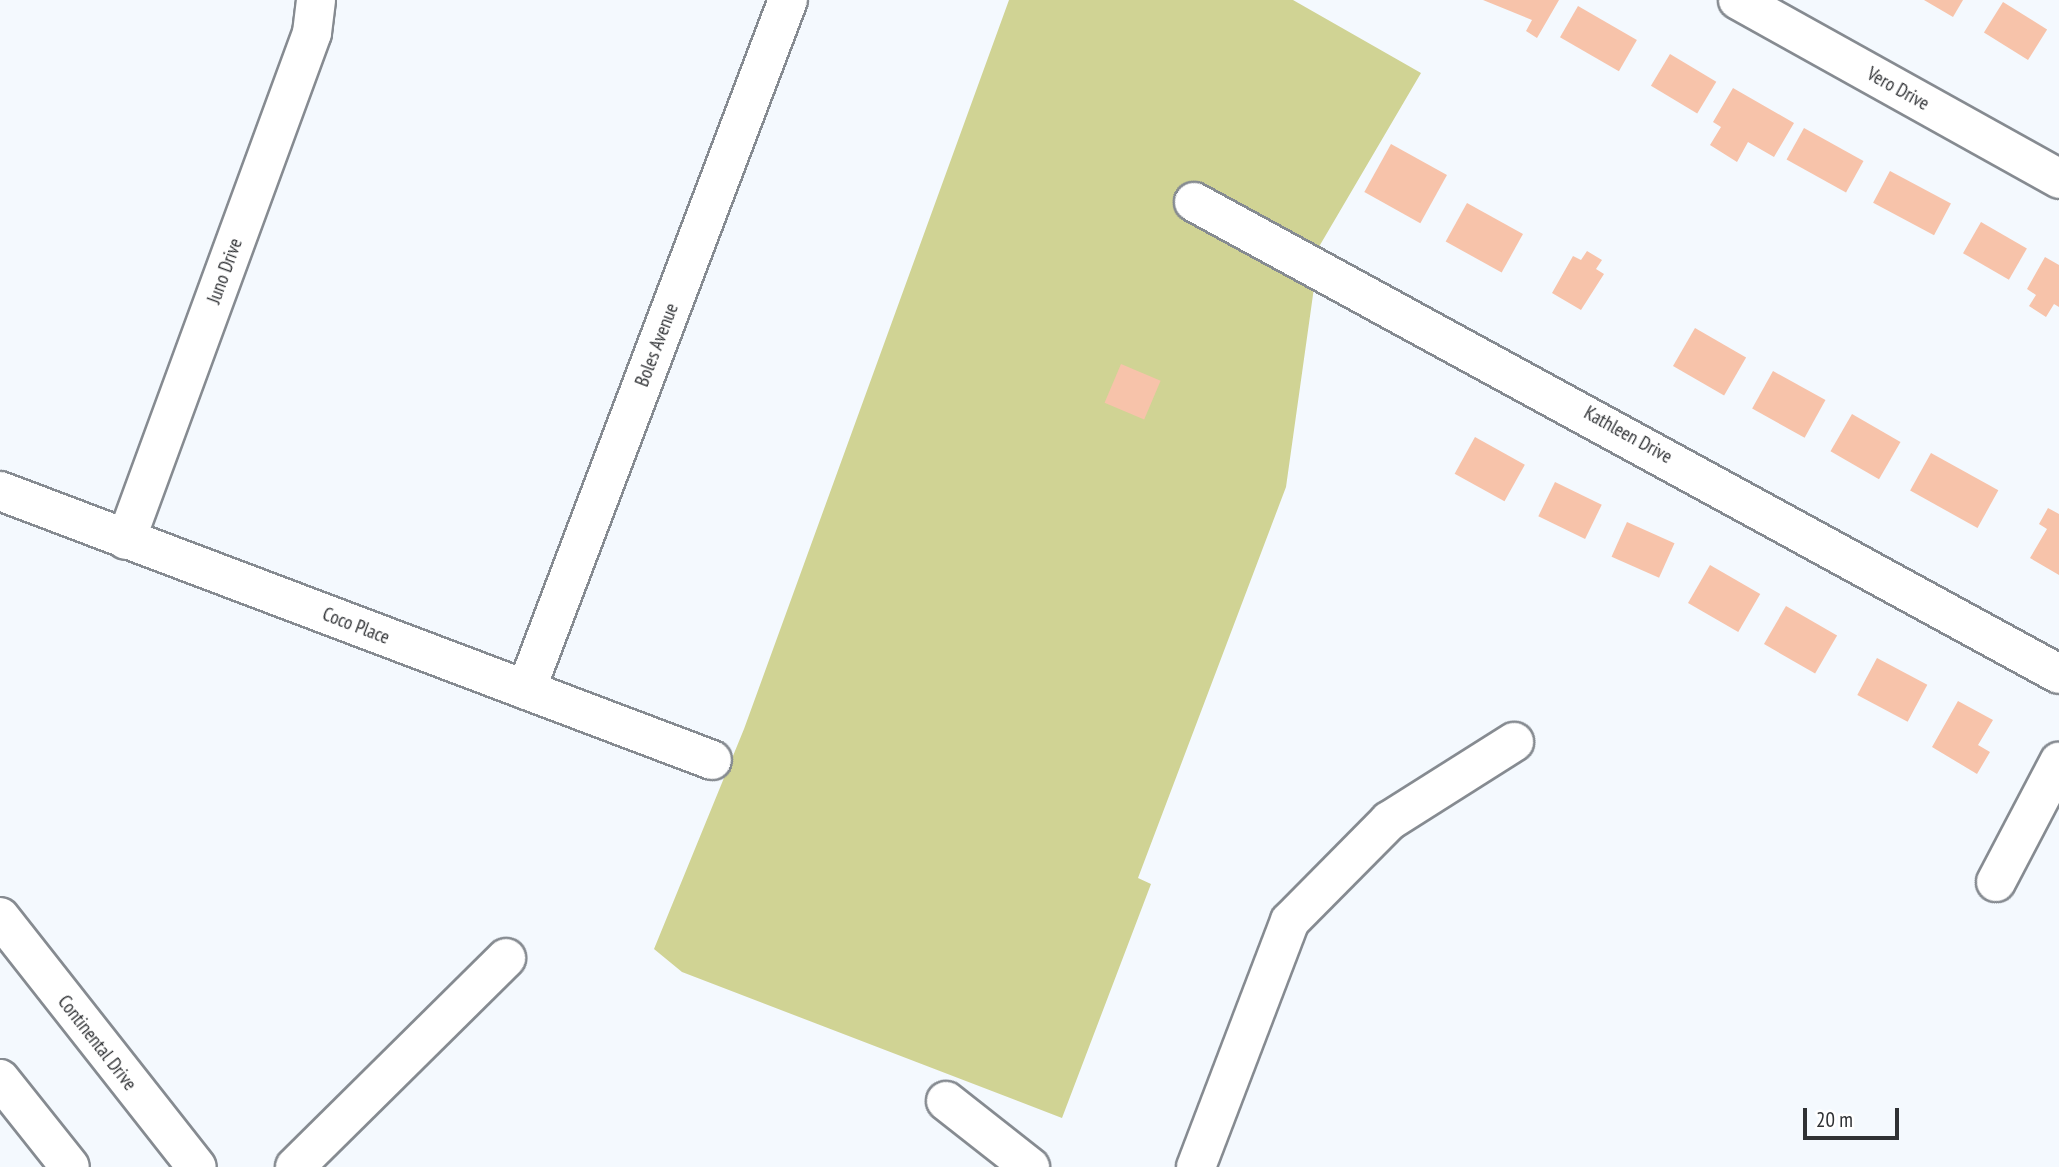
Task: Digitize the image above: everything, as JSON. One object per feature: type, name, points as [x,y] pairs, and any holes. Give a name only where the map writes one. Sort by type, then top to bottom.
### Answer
[{"type":"main road","name":"Juno Drive","points":[[126,540],[312,33],[316,0]]},
{"type":"main road","name":"Boles Avenue","points":[[526,690],[788,0]]},
{"type":"main road","name":"Vero Drive","points":[[1738,0],[2059,179]]},
{"type":"main road","name":"Kathleen Drive","points":[[1194,202],[2059,674]]},
{"type":"main road","name":"Coco Place","points":[[0,491],[712,760]]},
{"type":"main road","points":[[1196,1167],[1290,921],[1389,821],[1514,742]]},
{"type":"main road","points":[[1996,882],[2059,762]]},
{"type":"main road","name":"Continental Drive","points":[[0,918],[197,1167]]},
{"type":"main road","points":[[295,1167],[506,958]]},
{"type":"main road","points":[[0,1079],[70,1167]]},
{"type":"main road","points":[[946,1101],[1030,1167]]},
{"type":"green space","points":[[1009,0],[1293,0],[1421,73],[1320,245],[1286,487],[1138,878],[1151,884],[1062,1118],[682,972],[654,949],[744,729]]},
{"type":"building","points":[[1483,0],[1559,0],[1537,38],[1526,31],[1532,20]]},
{"type":"building","points":[[1924,0],[1963,0],[1953,17]]},
{"type":"building","points":[[2003,2],[2047,30],[2028,60],[1984,33]]},
{"type":"building","points":[[1578,6],[1637,40],[1619,71],[1560,37]]},
{"type":"building","points":[[1670,54],[1716,82],[1697,114],[1651,86]]},
{"type":"building","points":[[1733,88],[1794,123],[1774,157],[1748,142],[1737,162],[1710,145],[1721,127],[1713,122]]},
{"type":"building","points":[[1804,128],[1863,161],[1846,192],[1787,159]]},
{"type":"building","points":[[1391,144],[1447,175],[1420,223],[1364,192]]},
{"type":"building","points":[[1890,171],[1951,203],[1934,235],[1873,203]]},
{"type":"building","points":[[1467,203],[1523,234],[1502,273],[1446,241]]},
{"type":"building","points":[[1981,222],[2027,248],[2009,280],[1963,253]]},
{"type":"building","points":[[1587,251],[1602,260],[1596,269],[1604,274],[1581,310],[1552,293],[1573,256],[1581,260]]},
{"type":"building","points":[[2045,257],[2059,265],[2059,307],[2054,304],[2046,317],[2029,306],[2036,295],[2027,289]]},
{"type":"building","points":[[1695,328],[1746,358],[1724,396],[1673,366]]},
{"type":"building","points":[[1121,364],[1161,381],[1144,419],[1105,403]]},
{"type":"building","points":[[1773,371],[1825,400],[1805,438],[1752,409]]},
{"type":"building","points":[[1852,414],[1900,442],[1879,479],[1830,451]]},
{"type":"building","points":[[1475,437],[1525,465],[1504,501],[1455,474]]},
{"type":"building","points":[[1931,453],[1998,490],[1977,528],[1910,491]]},
{"type":"building","points":[[1555,482],[1602,505],[1585,539],[1538,516]]},
{"type":"building","points":[[2048,508],[2059,514],[2059,575],[2030,558],[2047,529],[2039,524]]},
{"type":"building","points":[[1627,522],[1675,543],[1659,578],[1612,557]]},
{"type":"building","points":[[1710,565],[1760,594],[1738,632],[1688,603]]},
{"type":"building","points":[[1786,606],[1837,636],[1815,674],[1764,644]]},
{"type":"building","points":[[1877,658],[1927,685],[1908,722],[1857,695]]},
{"type":"building","points":[[1958,701],[1993,720],[1978,745],[1990,752],[1977,774],[1932,747]]}]
